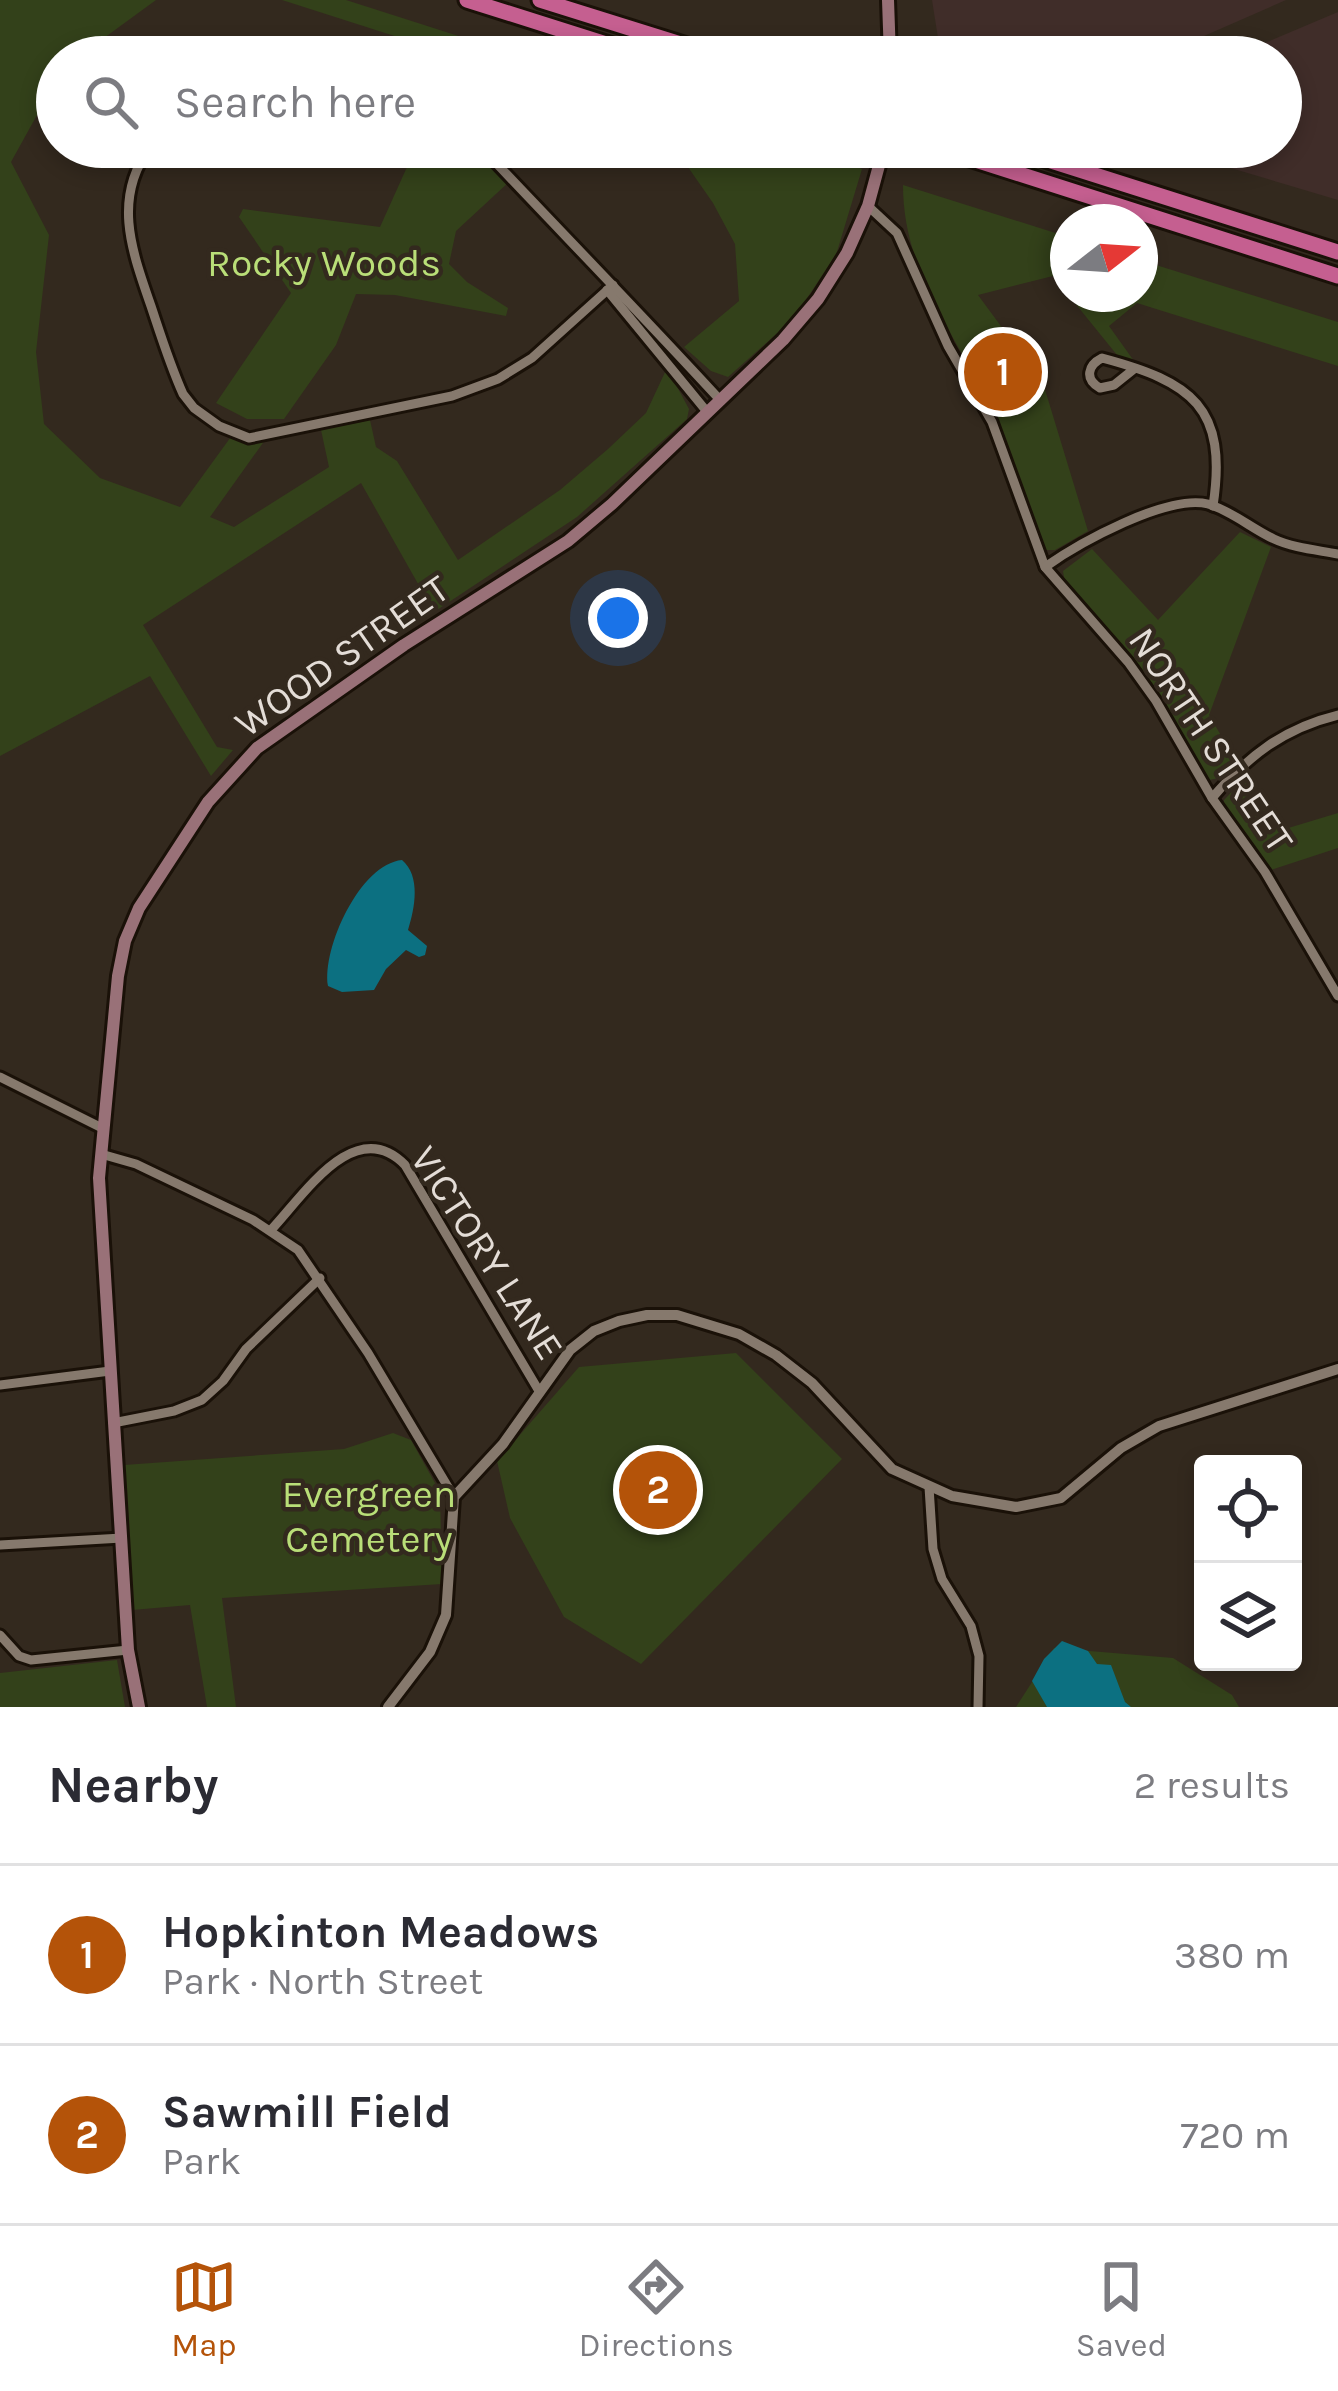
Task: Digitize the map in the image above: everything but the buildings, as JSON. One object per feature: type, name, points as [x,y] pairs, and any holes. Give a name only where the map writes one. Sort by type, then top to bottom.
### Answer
[{"type":"highway","points":[[467,0],[581,36]]},
{"type":"highway","points":[[540,0],[655,36]]},
{"type":"highway","points":[[1001,168],[1338,276]]},
{"type":"highway","points":[[1073,168],[1338,252]]},
{"type":"main road","points":[[888,0],[889,36]]},
{"type":"main road","name":"WOOD STREET","points":[[139,1707],[128,1650],[101,1154],[125,941],[158,876],[231,773],[271,737],[334,693],[568,541],[783,340],[818,299],[847,253],[878,168]]},
{"type":"street","points":[[140,168],[129,190],[127,210],[132,252],[183,394],[205,417],[233,434],[268,436],[484,385],[532,358],[610,288]]},
{"type":"street","points":[[500,168],[721,401]]},
{"type":"street","name":"NORTH STREET","points":[[868,206],[897,232],[948,346],[992,422],[1046,567],[1156,701],[1338,996]]},
{"type":"street","points":[[610,288],[708,413]]},
{"type":"street","points":[[1134,369],[1114,385],[1100,388],[1090,379],[1093,363],[1102,358],[1174,381],[1188,393],[1210,425],[1219,467],[1213,506]]},
{"type":"street","points":[[1046,567],[1087,539],[1184,503],[1213,506],[1280,542],[1338,554]]},
{"type":"street","points":[[1212,798],[1270,742],[1289,730],[1338,715]]},
{"type":"street","points":[[0,1077],[102,1128]]},
{"type":"street","name":"VICTORY LANE","points":[[272,1230],[348,1152],[389,1151],[405,1165],[539,1391]]},
{"type":"street","points":[[101,1154],[136,1164],[272,1230],[298,1250],[320,1278],[454,1498],[446,1616],[430,1652],[388,1707]]},
{"type":"street","points":[[113,1423],[174,1411],[202,1400],[246,1349],[320,1278]]},
{"type":"street","points":[[454,1498],[484,1468],[570,1350],[606,1325],[646,1315],[693,1318],[739,1334],[776,1355],[824,1394],[892,1469],[964,1499],[1004,1506],[1051,1502],[1144,1432],[1338,1369]]},
{"type":"street","points":[[0,1385],[110,1371]]},
{"type":"street","points":[[929,1487],[933,1549],[942,1579],[971,1626],[979,1656],[978,1707]]},
{"type":"street","points":[[0,1545],[122,1538]]},
{"type":"street","points":[[0,1635],[19,1656],[31,1660],[128,1650]]},
{"type":"shaded area","points":[[932,0],[1286,0],[1204,36],[938,36]]},
{"type":"shaded area","points":[[1338,12],[1338,200],[1231,168],[1302,168],[1302,36],[1281,36]]},
{"type":"green space","points":[[0,0],[156,0],[107,36],[36,36],[36,117],[11,162],[49,235],[36,352],[44,424],[100,478],[180,507],[233,434],[265,440],[210,517],[234,527],[329,467],[321,430],[370,420],[376,447],[397,461],[458,560],[560,490],[608,449],[646,413],[667,368],[689,409],[687,419],[577,517],[434,612],[361,483],[143,625],[217,747],[233,750],[211,776],[150,676],[0,756]]},
{"type":"green space","points":[[282,0],[346,0],[458,36],[394,36]]},
{"type":"green space","name":"Rocky Woods","points":[[407,168],[499,168],[510,181],[456,231],[449,264],[467,282],[508,308],[506,316],[395,295],[356,294],[336,345],[284,419],[247,419],[216,403],[291,293],[239,217],[243,209],[380,227]]},
{"type":"green space","points":[[689,168],[862,169],[836,255],[793,319],[728,377],[711,371],[684,347],[739,301],[735,244]]},
{"type":"green space","points":[[903,185],[1050,231],[1050,277],[978,295],[1043,383],[1088,531],[1055,550],[1045,550],[991,406],[926,285],[906,220]]},
{"type":"green space","points":[[1158,266],[1338,322],[1338,366],[1158,310]]},
{"type":"green space","points":[[1082,312],[1126,312],[1109,326],[1134,361],[1117,355]]},
{"type":"green space","points":[[1240,532],[1271,547],[1209,715],[1236,761],[1219,778],[1209,780],[1142,672],[1065,583],[1063,571],[1092,549],[1158,620]]},
{"type":"green space","points":[[1246,777],[1285,829],[1338,813],[1338,848],[1265,872],[1224,807],[1224,800]]},
{"type":"green space","points":[[736,1353],[842,1459],[641,1664],[564,1617],[510,1518],[497,1461],[579,1367]]},
{"type":"green space","name":"Evergreen Cemetery","points":[[393,1433],[411,1440],[440,1492],[442,1584],[222,1598],[236,1707],[207,1707],[190,1605],[132,1610],[124,1465],[344,1449]]},
{"type":"green space","points":[[1054,1648],[1173,1658],[1232,1695],[1239,1707],[1016,1707]]},
{"type":"green space","points":[[117,1660],[125,1707],[0,1707],[0,1673]]},
{"type":"water","points":[[402,860],[414,883],[408,930],[427,946],[425,955],[406,950],[386,969],[374,990],[342,992],[328,986],[331,951],[347,910],[372,876]]},
{"type":"water","points":[[1062,1641],[1088,1651],[1097,1664],[1111,1665],[1131,1707],[1047,1707],[1032,1681]]},
{"type":"place","name":"Hopkinton Meadows","points":[[1003,372]]},
{"type":"place","name":"Sawmill Field","points":[[658,1490]]}]
